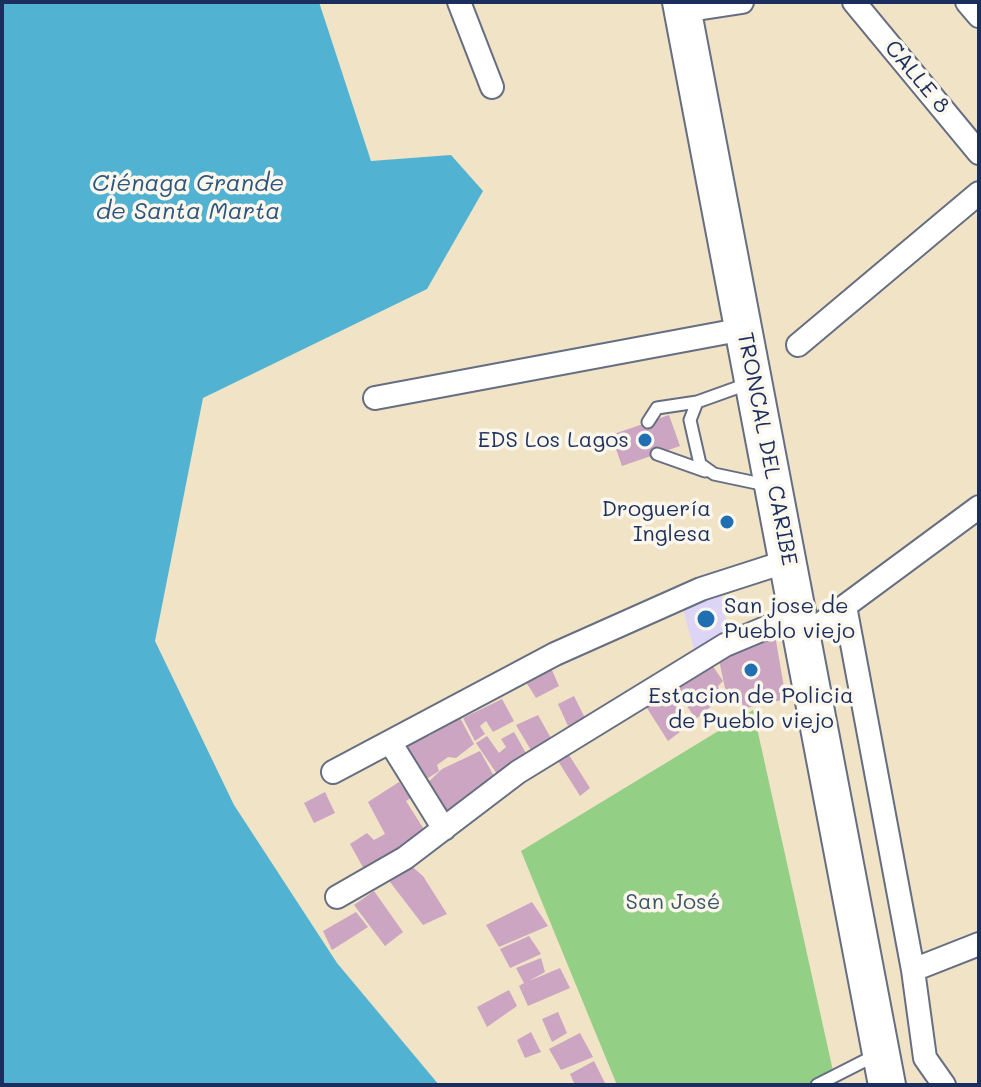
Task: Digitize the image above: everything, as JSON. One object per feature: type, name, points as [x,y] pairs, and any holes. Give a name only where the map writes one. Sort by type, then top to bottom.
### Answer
[{"type":"highway","name":"TRONCAL DEL CARIBE","points":[[682,7],[884,1069]]},
{"type":"street","points":[[459,2],[492,87]]},
{"type":"street","points":[[682,7],[742,2]]},
{"type":"street","name":"CALLE 8","points":[[854,2],[979,153]]},
{"type":"street","points":[[967,2],[979,16]]},
{"type":"street","points":[[798,345],[979,193]]},
{"type":"street","points":[[375,398],[744,329]]},
{"type":"street","points":[[337,897],[405,858],[518,772],[725,645],[801,626],[845,606],[979,507]]},
{"type":"street","points":[[333,772],[555,654],[701,589],[788,561]]},
{"type":"street","points":[[845,606],[913,970],[925,1058],[944,1085]]},
{"type":"street","points":[[390,742],[444,829]]},
{"type":"street","points":[[913,970],[979,944]]},
{"type":"lane","points":[[648,422],[657,408],[697,402],[754,381]]},
{"type":"lane","points":[[697,402],[690,420],[700,464],[714,474]]},
{"type":"lane","points":[[657,454],[714,474],[774,487]]},
{"type":"lane","points":[[817,1085],[884,1069]]},
{"type":"shaded area","name":"San jose de Pueblo viejo","points":[[721,592],[729,636],[695,653],[681,602]]},
{"type":"green space","name":"San José","points":[[753,710],[833,1071],[806,1085],[617,1085],[521,851]]},
{"type":"water","name":"Ciénaga Grande de Santa Marta","points":[[2,2],[319,2],[371,161],[451,155],[483,191],[427,289],[203,398],[155,641],[234,805],[337,963],[439,1085],[2,1085]]},
{"type":"building","name":"EDS Los Lagos","points":[[669,415],[680,446],[622,466],[611,435]]},
{"type":"building","name":"Estacion de Policia de Pueblo viejo","points":[[775,635],[786,699],[746,708],[725,688],[719,660],[737,648]]},
{"type":"building","points":[[710,662],[723,681],[718,686],[721,698],[696,719],[673,686]]},
{"type":"building","points":[[551,668],[559,686],[536,698],[526,682]]},
{"type":"building","points":[[669,691],[689,725],[668,741],[645,705]]},
{"type":"building","points":[[574,696],[585,718],[568,726],[558,704]]},
{"type":"building","points":[[502,699],[514,721],[493,732],[486,721],[480,726],[485,734],[475,741],[463,718]]},
{"type":"building","points":[[458,714],[474,744],[456,758],[448,757],[437,765],[439,771],[422,782],[403,744],[424,732],[429,736]]},
{"type":"building","points":[[538,715],[552,740],[532,752],[516,725]]},
{"type":"building","points":[[514,732],[527,755],[497,774],[476,743],[487,736],[499,753],[506,747],[501,739]]},
{"type":"building","points":[[480,751],[494,776],[472,791],[473,797],[445,815],[425,785],[442,769]]},
{"type":"building","points":[[569,755],[590,788],[580,796],[558,761]]},
{"type":"building","points":[[399,782],[411,798],[406,801],[425,831],[406,843],[410,849],[365,871],[350,844],[367,833],[374,840],[385,834],[368,802]]},
{"type":"building","points":[[325,792],[335,813],[314,823],[304,803]]},
{"type":"building","points":[[409,864],[423,876],[447,914],[423,925],[390,882]]},
{"type":"building","points":[[374,891],[403,932],[385,946],[354,905]]},
{"type":"building","points":[[532,902],[548,926],[499,947],[486,925]]},
{"type":"building","points":[[356,912],[368,927],[332,950],[323,931]]},
{"type":"building","points":[[529,936],[541,954],[510,968],[500,949]]},
{"type":"building","points":[[541,958],[545,972],[529,981],[560,968],[570,988],[528,1006],[519,986],[524,983],[516,968]]},
{"type":"building","points":[[509,990],[517,1006],[487,1027],[477,1007]]},
{"type":"building","points":[[558,1012],[567,1033],[552,1042],[542,1019]]},
{"type":"building","points":[[531,1032],[541,1052],[525,1058],[517,1040]]},
{"type":"building","points":[[580,1033],[593,1057],[561,1070],[549,1049]]},
{"type":"building","points":[[594,1061],[606,1085],[575,1085],[570,1074]]},
{"type":"place","name":"EDS Los Lagos","points":[[645,440]]},
{"type":"place","name":"Droguería Inglesa","points":[[727,522]]},
{"type":"place","name":"San jose de Pueblo viejo","points":[[706,619]]},
{"type":"place","name":"Estacion de Policia de Pueblo viejo","points":[[751,670]]}]
